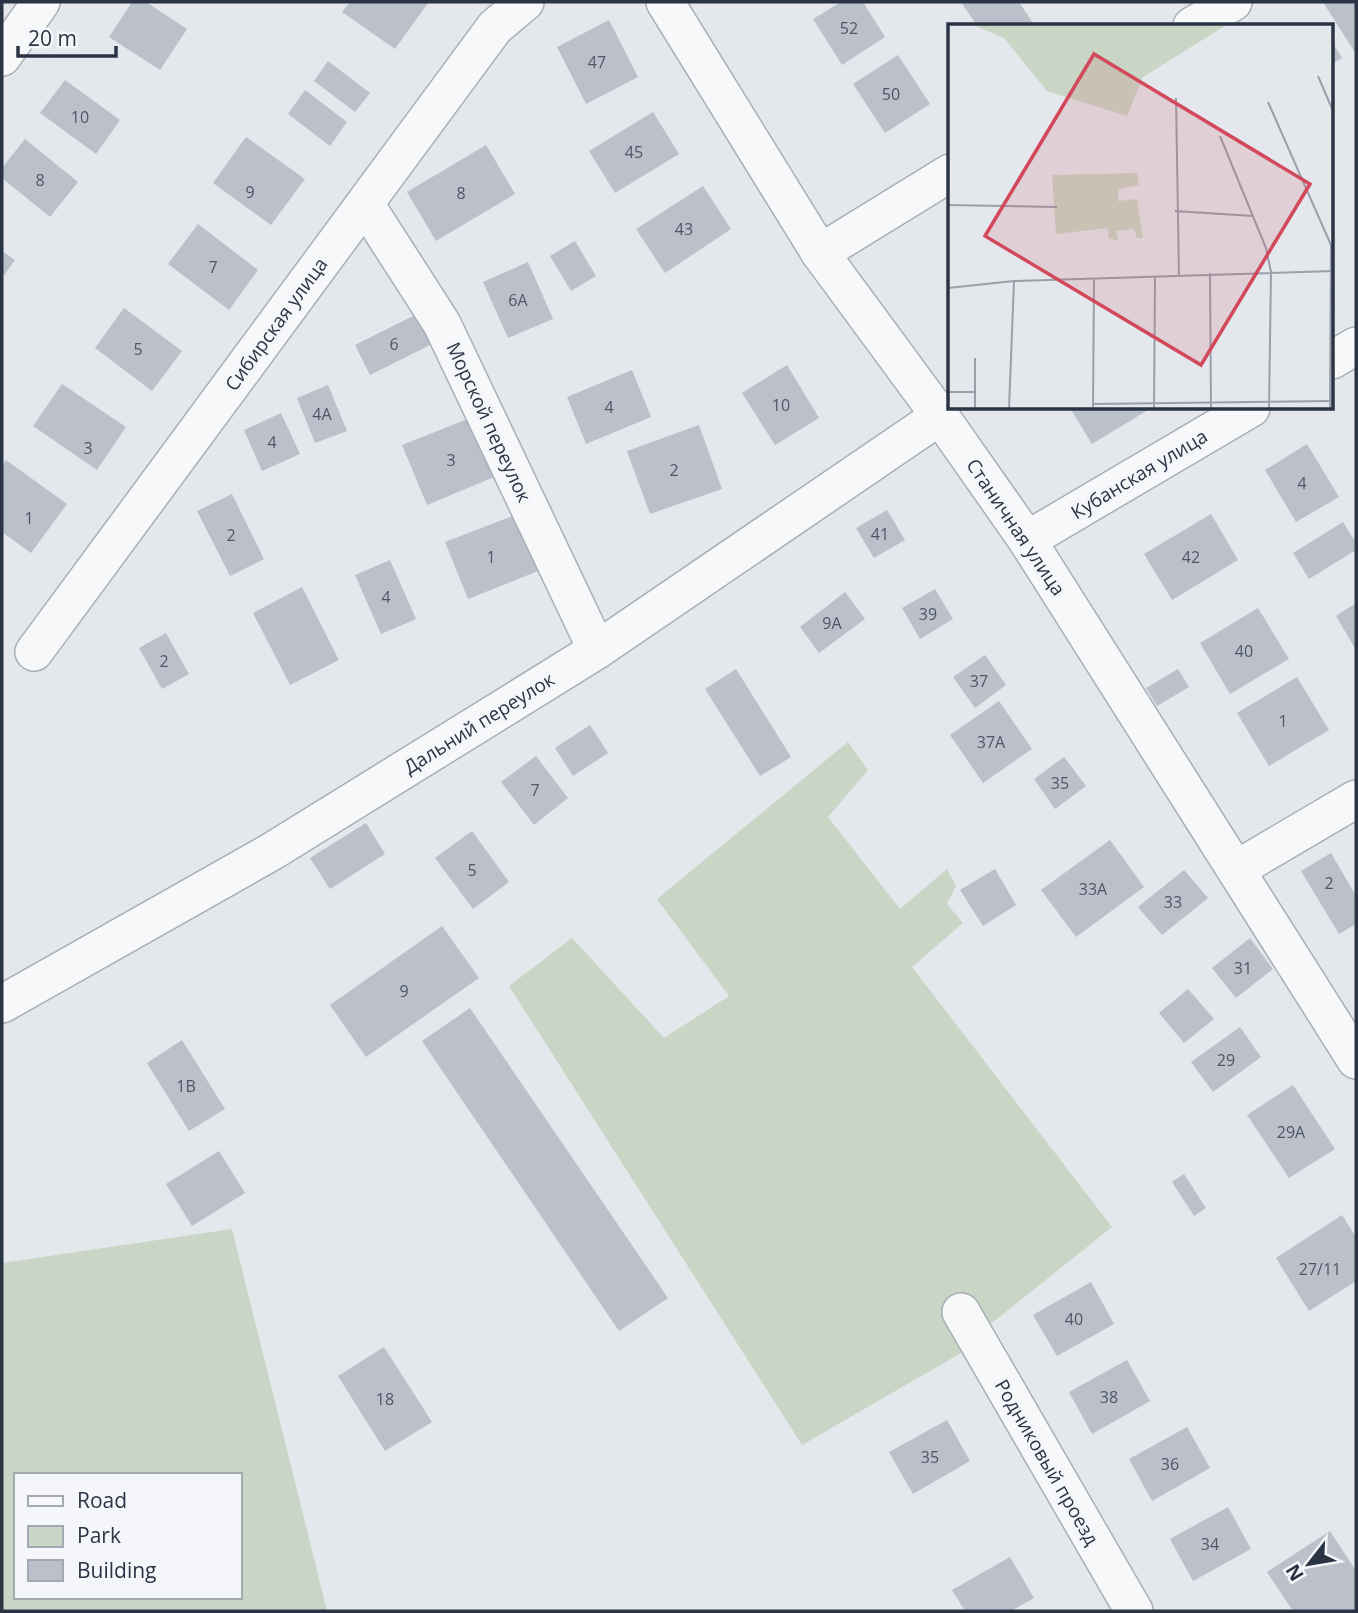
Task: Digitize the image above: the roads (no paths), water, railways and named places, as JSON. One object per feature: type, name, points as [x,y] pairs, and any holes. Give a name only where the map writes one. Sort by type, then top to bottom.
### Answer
[{"type":"street","points":[[2,57],[41,2]]},
{"type":"street","name":"Сибирская улица","points":[[34,652],[495,27],[525,2]]},
{"type":"street","name":"Станичная улица","points":[[665,2],[820,253],[1027,540],[1356,1060]]},
{"type":"street","points":[[1195,24],[1233,2]]},
{"type":"street","points":[[820,253],[948,174]]},
{"type":"street","name":"Морской переулок","points":[[365,204],[442,324],[597,649]]},
{"type":"street","points":[[1334,359],[1356,346]]},
{"type":"street","name":"Кубанская улица","points":[[1027,540],[1248,410]]},
{"type":"street","name":"Дальний переулок","points":[[2,1004],[271,852],[597,649],[940,416]]},
{"type":"street","points":[[1237,869],[1356,799]]},
{"type":"street","name":"Родниковый проезд","points":[[961,1312],[1134,1611]]}]
